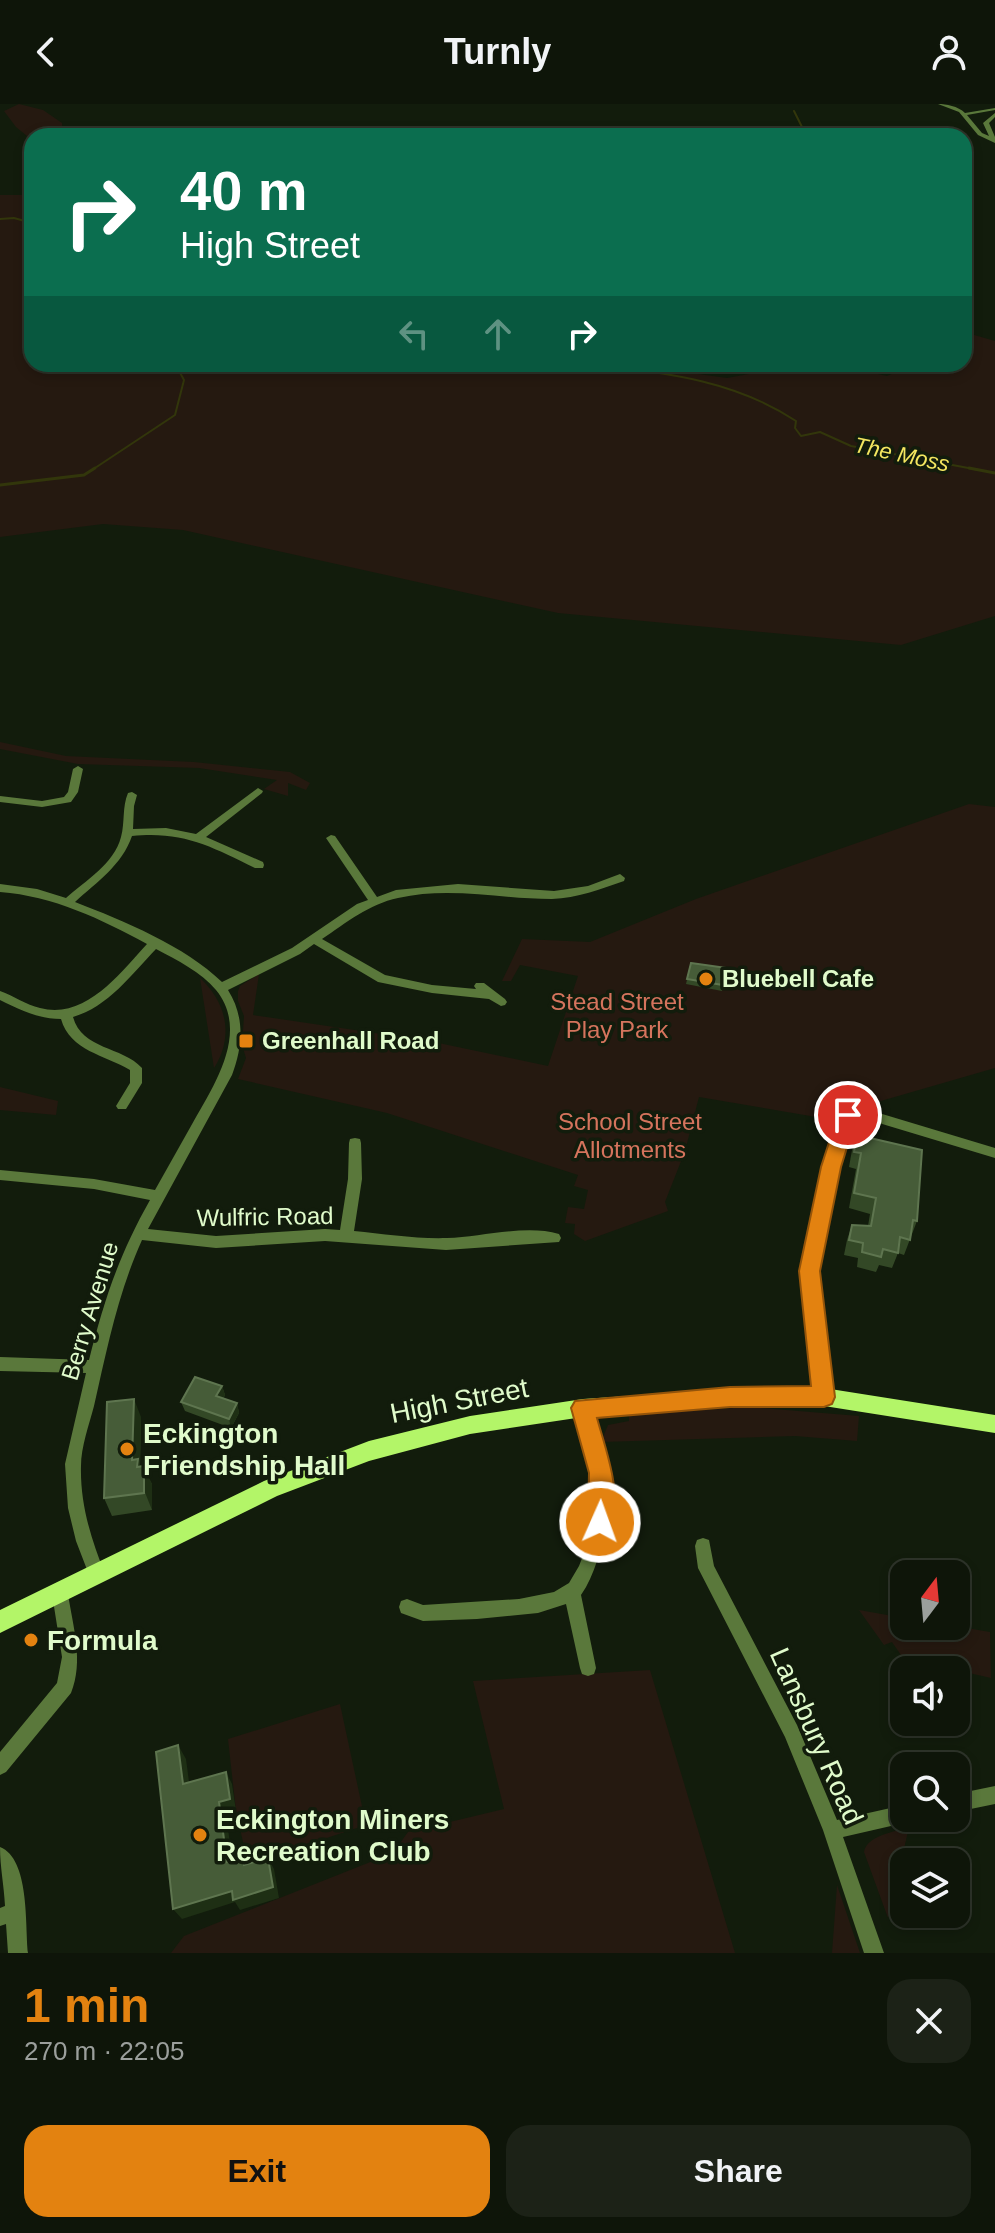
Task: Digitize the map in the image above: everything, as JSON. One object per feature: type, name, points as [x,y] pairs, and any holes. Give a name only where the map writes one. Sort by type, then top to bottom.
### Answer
[{"type":"main road","name":"High Street","points":[[0,1622],[271,1488],[369,1451],[470,1425],[583,1408],[746,1396],[824,1397],[995,1424]]},
{"type":"street","points":[[943,105],[954,104]]},
{"type":"street","points":[[943,105],[965,114],[995,111]]},
{"type":"street","points":[[994,141],[986,123],[995,111]]},
{"type":"street","points":[[965,114],[974,128],[994,141]]},
{"type":"street","points":[[0,799],[42,804],[67,800],[73,792],[78,769]]},
{"type":"street","points":[[199,837],[258,791]]},
{"type":"street","points":[[67,903],[119,853],[128,833],[127,811],[132,795]]},
{"type":"street","points":[[128,833],[167,830],[199,837],[251,865]]},
{"type":"street","points":[[331,838],[374,901]]},
{"type":"street","points":[[0,888],[41,894],[67,903],[200,968],[221,988],[314,939],[344,917],[374,901],[435,888],[554,895],[590,889],[620,878]]},
{"type":"street","points":[[314,939],[382,979],[496,999],[480,986]]},
{"type":"street","points":[[0,995],[40,1013],[66,1014],[100,998],[154,944]]},
{"type":"street","name":"Berry Avenue","points":[[97,1574],[84,1541],[73,1482],[76,1445],[94,1367],[123,1267],[157,1196],[233,1058],[236,1043],[233,1014],[221,988]]},
{"type":"street","points":[[66,1014],[68,1026],[76,1038],[136,1068],[136,1083],[122,1106]]},
{"type":"street","points":[[824,1397],[809,1271],[828,1181],[848,1115],[859,1112],[995,1153]]},
{"type":"street","name":"Wulfric Road","points":[[346,1237],[356,1149],[372,1152]]},
{"type":"street","points":[[0,1175],[80,1182],[157,1196]]},
{"type":"street","name":"Wulfric Road","points":[[138,1234],[216,1242],[346,1237],[446,1244],[528,1237],[554,1238]]},
{"type":"street","points":[[0,1364],[94,1367]]},
{"type":"street","points":[[407,1607],[423,1613],[526,1606],[555,1601],[572,1593],[595,1549],[603,1497],[601,1473],[583,1408]]},
{"type":"street","name":"Lansbury Road","points":[[703,1546],[706,1568],[791,1731],[832,1830],[874,1953]]},
{"type":"street","points":[[572,1593],[588,1668]]},
{"type":"street","points":[[0,1766],[65,1687],[70,1657],[60,1594]]},
{"type":"street","points":[[970,1800],[995,1795]]},
{"type":"street","points":[[832,1830],[890,1817]]},
{"type":"street","points":[[0,1856],[12,1873],[8,1914],[18,1953]]},
{"type":"green space","points":[[19,104],[43,110],[62,123],[62,128],[24,128],[24,134],[4,111]]},
{"type":"green space","points":[[0,195],[24,195],[24,372],[684,372],[727,378],[759,372],[869,372],[887,376],[896,372],[972,372],[972,334],[995,341],[995,616],[901,645],[558,613],[183,530],[103,524],[0,537]]},
{"type":"green space","points":[[0,742],[66,756],[194,762],[290,772],[310,783],[306,790],[288,783],[288,796],[264,789],[277,780],[199,768],[78,764],[0,749]]},
{"type":"green space","points":[[969,804],[995,807],[995,1068],[822,1118],[699,1097],[685,1151],[665,1202],[668,1211],[585,1241],[574,1234],[575,1224],[565,1223],[568,1207],[584,1209],[588,1190],[574,1186],[578,1175],[387,1113],[238,1079],[246,1058],[242,1045],[244,1016],[238,991],[240,986],[259,974],[253,1015],[429,1041],[548,1066],[578,976],[520,965],[511,981],[502,981],[522,939],[590,942],[696,899]]},
{"type":"green space","points":[[200,978],[216,998],[225,1021],[224,1044],[214,1068]]},
{"type":"green space","points":[[0,1087],[58,1101],[56,1115],[0,1110]]},
{"type":"green space","points":[[749,1407],[859,1416],[857,1441],[795,1436],[601,1442],[608,1425],[629,1421],[629,1415]]},
{"type":"green space","points":[[859,1610],[890,1616],[890,1640],[970,1640],[970,1629],[990,1632],[991,1678],[970,1673],[970,1656],[902,1656],[892,1642],[884,1645]]},
{"type":"green space","points":[[650,1670],[735,1953],[171,1953],[184,1936],[393,1853],[408,1832],[504,1809],[473,1681]]},
{"type":"green space","points":[[340,1704],[366,1825],[248,1864],[236,1811],[228,1739]]},
{"type":"green space","points":[[908,1832],[904,1848],[890,1848],[888,1918],[864,1852],[870,1842],[889,1833]]},
{"type":"green space","points":[[837,1885],[860,1953],[832,1953]]},
{"type":"building","name":"Bluebell Cafe","points":[[691,963],[727,968],[723,985],[687,979]]},
{"type":"building","points":[[857,1135],[922,1150],[917,1221],[913,1220],[910,1240],[900,1237],[898,1253],[883,1249],[881,1257],[862,1252],[863,1243],[849,1240],[852,1225],[871,1226],[876,1198],[854,1193],[861,1153],[854,1152]]},
{"type":"building","points":[[195,1377],[222,1386],[216,1396],[237,1403],[229,1419],[181,1402]]},
{"type":"building","points":[[134,1399],[132,1460],[138,1459],[137,1467],[144,1466],[144,1493],[104,1498],[107,1402]]},
{"type":"building","name":"Eckington Miners Recreation Club","points":[[178,1745],[183,1784],[226,1772],[230,1799],[219,1802],[227,1862],[243,1857],[244,1865],[268,1858],[273,1887],[233,1900],[232,1891],[173,1909],[156,1752]]},
{"type":"waterway","points":[[794,111],[802,128]]},
{"type":"waterway","name":"The Moss","points":[[0,219],[24,221]]},
{"type":"waterway","points":[[92,470],[175,415],[184,380],[180,372]]},
{"type":"waterway","name":"The Moss","points":[[651,372],[699,380],[748,396],[796,421],[795,428],[801,436],[820,432],[851,446],[979,470]]},
{"type":"waterway","points":[[0,485],[84,475],[95,468]]},
{"type":"waterway","name":"The Moss","points":[[969,468],[995,473]]},
{"type":"place","name":"Bluebell Cafe","points":[[706,979]]},
{"type":"place","name":"Greenhall Road","points":[[246,1041]]},
{"type":"place","name":"Eckington Friendship Hall","points":[[127,1449]]},
{"type":"place","name":"Formula","points":[[31,1640]]},
{"type":"place","name":"Eckington Miners Recreation Club","points":[[200,1835]]},
{"type":"route","points":[[600,1522],[603,1497],[601,1473],[583,1408],[730,1397],[824,1397],[809,1271],[831,1167],[848,1115]]},
{"type":"park label","name":"Stead Street Play Park","points":[[617,1016]]},
{"type":"park label","name":"School Street Allotments","points":[[630,1136]]}]
